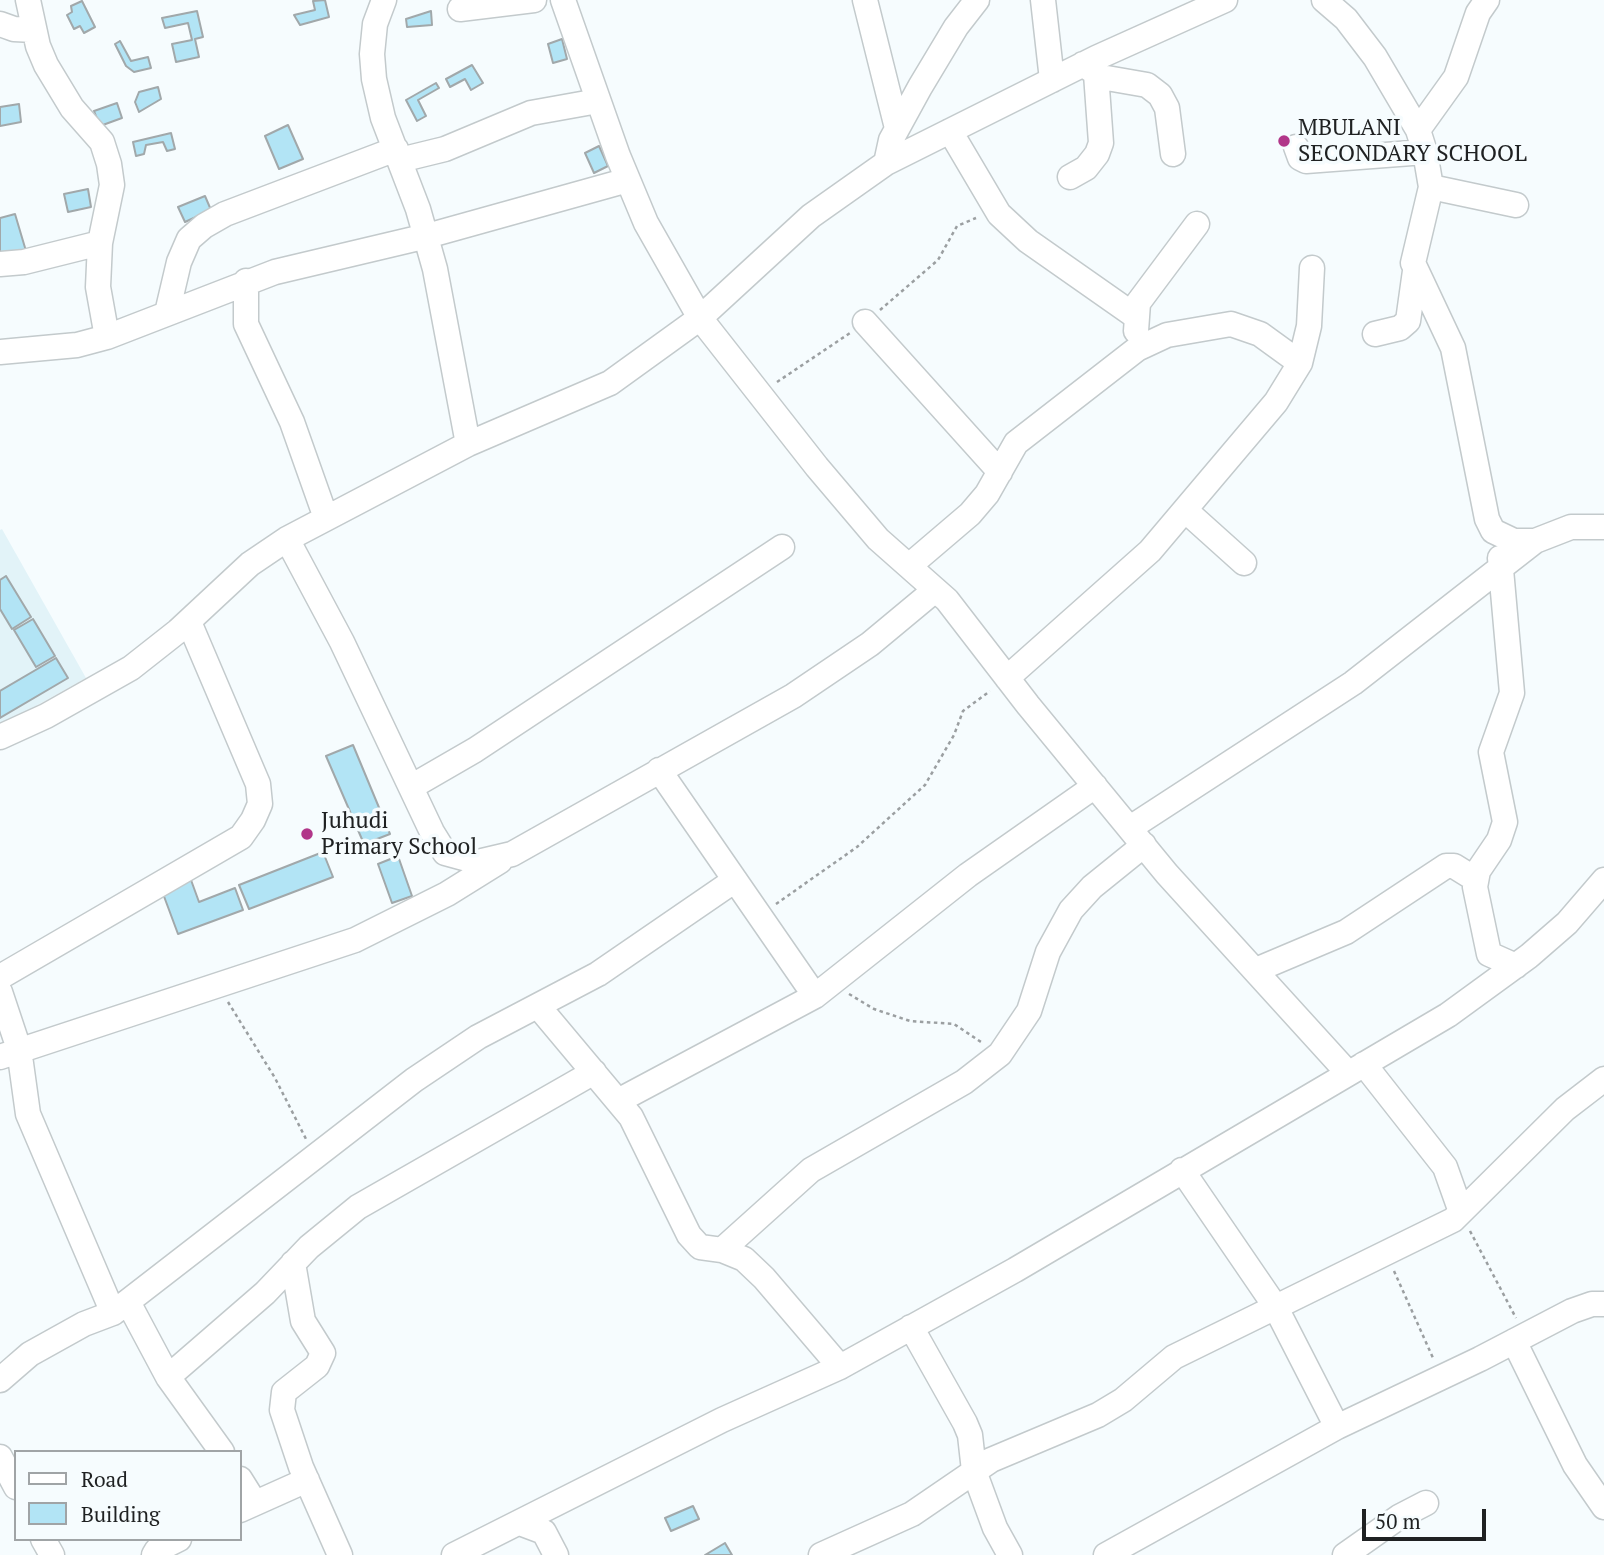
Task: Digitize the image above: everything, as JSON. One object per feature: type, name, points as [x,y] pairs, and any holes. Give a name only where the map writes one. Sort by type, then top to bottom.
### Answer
[{"type":"street","points":[[28,0],[34,30],[46,65],[72,108],[102,142],[108,164],[111,194],[100,243],[98,287],[107,337]]},
{"type":"street","points":[[384,0],[375,24],[372,54],[383,118],[427,236],[468,444]]},
{"type":"street","points":[[460,9],[534,0]]},
{"type":"street","points":[[563,0],[598,101],[646,223],[699,318],[878,539],[947,600],[1007,678],[1137,836],[1256,970],[1356,1068],[1445,1167],[1461,1212]]},
{"type":"street","points":[[865,0],[897,128]]},
{"type":"street","points":[[886,163],[891,140],[897,128],[956,27],[978,0]]},
{"type":"street","points":[[1043,0],[1052,80]]},
{"type":"street","points":[[0,737],[46,716],[131,668],[189,621],[250,564],[288,539],[468,444],[610,383],[699,318],[811,216],[886,163],[1052,80],[1089,69],[1198,6],[1225,0]]},
{"type":"street","points":[[1421,141],[1455,77],[1478,13],[1488,0]]},
{"type":"street","points":[[1328,1],[1346,19],[1375,57],[1421,141],[1431,187],[1414,256],[1415,270],[1408,321],[1400,328],[1374,334]]},
{"type":"street","points":[[0,24],[14,29],[34,30]]},
{"type":"street","points":[[1089,69],[1113,81],[1147,85],[1160,95],[1167,108],[1173,154]]},
{"type":"street","points":[[1070,177],[1086,167],[1097,154],[1101,143],[1089,69]]},
{"type":"street","points":[[167,313],[179,262],[189,239],[204,226],[225,214],[398,155],[444,149],[531,113],[598,101]]},
{"type":"street","points":[[950,131],[999,214],[1028,241],[1135,316]]},
{"type":"street","points":[[1296,147],[1300,158],[1306,161],[1421,141]]},
{"type":"street","points":[[0,352],[77,345],[107,337],[246,281],[427,236],[628,180]]},
{"type":"street","points":[[1431,187],[1516,205]]},
{"type":"street","points":[[1137,349],[1135,316],[1145,293],[1198,224]]},
{"type":"street","points":[[0,264],[24,262],[100,243]]},
{"type":"street","points":[[1007,678],[1150,551],[1276,402],[1300,363],[1309,326],[1312,268]]},
{"type":"street","points":[[1415,270],[1452,348],[1487,519],[1499,536],[1512,693],[1491,752],[1505,822],[1499,840],[1475,879],[1489,954],[1516,966]]},
{"type":"street","points":[[246,281],[246,324],[292,422],[326,517]]},
{"type":"street","points":[[865,323],[1000,472]]},
{"type":"street","points":[[909,566],[970,514],[987,494],[1016,443],[1032,427],[1137,349],[1167,335],[1231,324],[1260,334],[1300,363]]},
{"type":"street","points":[[1185,510],[1244,562]]},
{"type":"street","points":[[722,1250],[811,1170],[964,1082],[996,1057],[1018,1031],[1029,1011],[1048,952],[1071,910],[1137,836],[1353,683],[1535,541],[1572,527],[1604,527]]},
{"type":"street","points":[[1499,536],[1514,541],[1535,541]]},
{"type":"street","points":[[288,539],[342,642],[445,853],[478,862],[512,853]]},
{"type":"street","points":[[411,788],[475,750],[782,547]]},
{"type":"street","points":[[10,1053],[355,940],[447,894],[512,853],[793,696],[870,644],[935,590]]},
{"type":"street","points":[[0,977],[241,837],[253,820],[260,804],[258,784],[189,621]]},
{"type":"street","points":[[659,770],[759,915],[824,989]]},
{"type":"street","points":[[618,1101],[824,989],[968,875],[1095,786]]},
{"type":"street","points":[[1256,970],[1346,932],[1446,866],[1454,866],[1475,879]]},
{"type":"street","points":[[0,1380],[30,1354],[84,1324],[120,1308],[414,1080],[478,1037],[598,974],[735,880]]},
{"type":"street","points":[[454,1555],[723,1420],[840,1367],[1448,1014],[1516,966],[1567,923],[1604,880]]},
{"type":"street","points":[[0,992],[10,1053],[28,1114],[120,1308],[221,1450]]},
{"type":"street","points":[[538,1006],[631,1117],[690,1235],[700,1247],[722,1250],[744,1259],[764,1278],[840,1367]]},
{"type":"street","points":[[169,1377],[358,1207],[594,1072]]},
{"type":"street","points":[[821,1555],[912,1514],[974,1471],[1025,1444],[1098,1415],[1123,1400],[1174,1357],[1434,1231],[1461,1212],[1566,1109],[1604,1079]]},
{"type":"street","points":[[1182,1170],[1275,1306],[1337,1427]]},
{"type":"street","points":[[293,1263],[303,1321],[323,1353],[317,1366],[284,1392],[282,1401],[307,1480],[340,1555]]},
{"type":"street","points":[[1106,1555],[1337,1427],[1583,1306],[1604,1304]]},
{"type":"street","points":[[911,1327],[965,1423],[970,1435],[974,1471],[995,1528],[1010,1555]]},
{"type":"street","points":[[1518,1339],[1575,1465],[1601,1496]]},
{"type":"street","points":[[0,1457],[14,1483]]},
{"type":"street","points":[[242,1486],[248,1507],[307,1480]]},
{"type":"street","points":[[1345,1555],[1399,1517],[1426,1503]]},
{"type":"street","points":[[520,1522],[544,1531],[556,1555]]},
{"type":"street","points":[[155,1555],[157,1550],[175,1541]]},
{"type":"path","points":[[760,394],[865,323],[938,260],[957,226],[999,214]]},
{"type":"path","points":[[759,915],[858,847],[925,785],[954,735],[963,711],[1007,678]]},
{"type":"path","points":[[219,984],[275,1079],[316,1157]]},
{"type":"path","points":[[824,989],[910,1021],[954,1024],[979,1040],[996,1057]]},
{"type":"path","points":[[1461,1212],[1483,1259],[1509,1301],[1518,1339]]},
{"type":"path","points":[[1386,1254],[1442,1377]]},
{"type":"shaded area","points":[[2,529],[86,678],[0,726],[0,530]]},
{"type":"building","points":[[325,0],[329,17],[300,25],[294,15],[315,10],[313,1]]},
{"type":"building","points":[[82,1],[95,27],[84,33],[80,26],[74,29],[67,15],[72,12],[71,6]]},
{"type":"building","points":[[197,11],[203,37],[195,39],[199,57],[176,62],[172,44],[192,40],[188,23],[165,28],[162,18]]},
{"type":"building","points":[[431,11],[432,25],[407,27],[406,19]]},
{"type":"building","points":[[562,39],[567,59],[553,63],[548,44]]},
{"type":"building","points":[[120,41],[131,61],[148,57],[151,68],[134,72],[126,66],[115,44]]},
{"type":"building","points":[[472,65],[483,83],[471,90],[465,79],[450,87],[446,79]]},
{"type":"building","points":[[436,83],[439,88],[418,100],[426,116],[417,121],[406,100]]},
{"type":"building","points":[[158,87],[161,99],[139,112],[135,102],[139,92]]},
{"type":"building","points":[[117,103],[122,118],[100,126],[94,111]]},
{"type":"building","points":[[19,104],[21,122],[0,126],[0,107]]},
{"type":"building","points":[[288,125],[303,159],[279,169],[265,136]]},
{"type":"building","points":[[171,133],[175,149],[167,151],[163,142],[146,145],[144,154],[136,156],[133,142]]},
{"type":"building","points":[[599,146],[608,166],[594,173],[585,153]]},
{"type":"building","points":[[88,189],[91,207],[68,212],[64,194]]},
{"type":"building","points":[[205,196],[211,210],[185,222],[178,207]]},
{"type":"building","points":[[15,214],[26,251],[0,258],[0,218]]},
{"type":"building","points":[[6,576],[31,617],[12,629],[0,609],[0,580]]},
{"type":"building","points":[[33,619],[55,656],[36,667],[14,630]]},
{"type":"building","points":[[56,658],[68,678],[0,718],[0,691]]},
{"type":"building","points":[[353,745],[390,834],[364,844],[326,756]]},
{"type":"building","points":[[323,852],[333,877],[249,909],[239,885]]},
{"type":"building","points":[[398,856],[412,896],[392,903],[378,864]]},
{"type":"building","points":[[191,880],[199,902],[235,888],[243,910],[178,934],[162,891]]},
{"type":"building","points":[[693,1506],[699,1519],[671,1531],[665,1518]]},
{"type":"building","points":[[725,1543],[732,1555],[705,1555]]},
{"type":"place","name":"MBULANI SECONDARY SCHOOL","points":[[1284,141]]},
{"type":"place","name":"Juhudi Primary School","points":[[307,834]]}]
